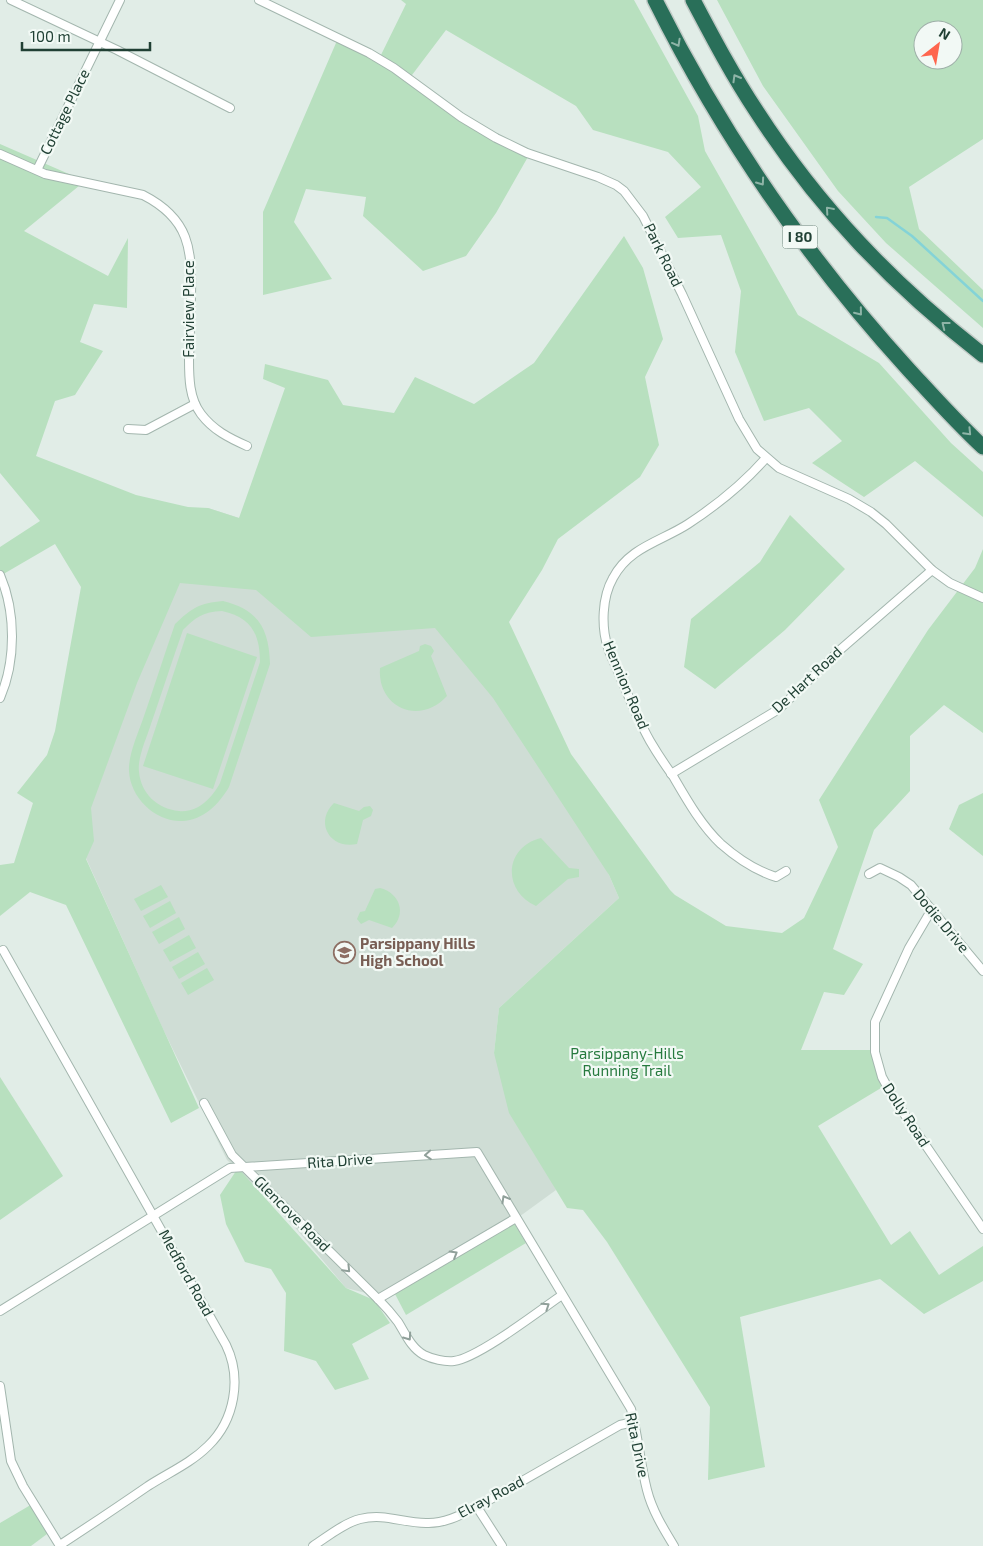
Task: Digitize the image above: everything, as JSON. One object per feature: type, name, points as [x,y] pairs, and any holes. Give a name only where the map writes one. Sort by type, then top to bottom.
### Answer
[{"type":"highway","name":"I 80","points":[[654,0],[724,126],[772,199],[821,266],[888,347],[983,447]]},
{"type":"highway","name":"I 80","points":[[693,0],[757,112],[824,204],[884,270],[931,314],[983,355]]},
{"type":"street","points":[[11,0],[230,108]]},
{"type":"street","name":"Cottage Place","points":[[37,170],[120,0]]},
{"type":"street","name":"Park Road","points":[[259,0],[369,53],[394,68],[461,117],[496,138],[526,153],[616,185],[643,216],[682,294],[740,419],[753,442],[766,458],[779,468],[849,499],[871,512],[886,524],[932,570],[958,587],[983,598]]},
{"type":"street","name":"Fairview Place","points":[[0,154],[37,170],[81,183],[122,189],[143,195],[166,209],[180,225],[189,246],[191,260],[189,376],[195,404],[200,413],[219,432],[247,446]]},
{"type":"street","points":[[128,429],[146,430],[195,404]]},
{"type":"street","name":"Hennion Road","points":[[766,458],[747,479],[687,524],[641,548],[628,557],[608,587],[605,600],[604,622],[608,649],[633,707],[651,742],[705,826],[736,857],[750,866],[776,876],[786,872]]},
{"type":"street","name":"De Hart Road","points":[[671,774],[779,708],[840,649],[932,570]]},
{"type":"street","points":[[0,575],[7,595],[12,640],[11,657],[0,698]]},
{"type":"street","name":"Dodie Drive","points":[[868,874],[880,868],[911,885],[982,967]]},
{"type":"street","name":"Dolly Road","points":[[932,909],[909,948],[875,1022],[875,1052],[882,1077],[894,1099],[983,1229]]},
{"type":"street","name":"Medford Road","points":[[3,950],[153,1215],[231,1355],[234,1364],[235,1388],[233,1400],[223,1427],[209,1445],[200,1453],[60,1546]]},
{"type":"street","points":[[204,1103],[232,1154],[245,1167]]},
{"type":"street","name":"Rita Drive","points":[[245,1167],[477,1152],[631,1409],[647,1490],[656,1515],[674,1546]]},
{"type":"street","name":"Glencove Road","points":[[0,1311],[230,1168],[245,1167],[378,1299],[397,1321],[410,1342],[423,1354],[439,1360],[453,1361],[466,1358],[562,1296]]},
{"type":"street","points":[[378,1299],[516,1218]]},
{"type":"street","points":[[0,1386],[11,1461],[23,1486],[60,1546]]},
{"type":"street","name":"Elray Road","points":[[313,1546],[358,1520],[380,1516],[415,1522],[438,1522],[455,1517],[477,1507],[620,1425],[634,1422]]},
{"type":"street","points":[[477,1507],[502,1546]]},
{"type":"shaded area","name":"Parsippany Hills High School","points":[[208,508],[239,518],[486,624],[543,724],[619,898],[499,1008],[494,1053],[556,1190],[523,1214],[386,1298],[346,1288],[293,1225],[227,1160],[162,1027],[72,827],[169,542]]},
{"type":"green space","points":[[401,0],[634,0],[698,116],[705,151],[798,315],[879,363],[951,443],[983,472],[983,517],[915,461],[864,497],[812,463],[842,441],[809,408],[764,421],[735,352],[741,291],[721,235],[678,238],[665,217],[701,187],[668,152],[593,130],[576,106],[446,30],[409,79],[529,155],[496,213],[466,256],[423,271],[363,216],[366,197],[306,189],[294,222],[332,279],[263,295],[263,212],[339,36],[379,59],[406,4]]},
{"type":"green space","points":[[717,0],[983,0],[983,139],[909,187],[919,229],[983,290],[983,328],[886,243],[838,191],[763,86]]},
{"type":"green space","name":"Parsippany-Hills Running Trail","points":[[0,144],[85,181],[24,231],[108,276],[128,238],[127,308],[94,304],[80,342],[103,351],[75,395],[55,401],[36,456],[136,495],[188,507],[208,508],[239,518],[285,388],[263,379],[265,364],[328,380],[343,405],[394,413],[415,377],[474,404],[534,363],[624,236],[643,268],[663,339],[645,377],[659,445],[640,477],[558,539],[542,570],[509,622],[571,754],[670,890],[675,895],[726,926],[782,933],[804,918],[838,847],[819,800],[928,630],[975,568],[983,549],[983,733],[944,705],[910,736],[910,791],[874,830],[833,949],[863,964],[844,995],[824,992],[801,1050],[875,1050],[886,1085],[818,1126],[891,1245],[910,1231],[939,1275],[983,1246],[983,1281],[924,1314],[880,1279],[740,1317],[765,1467],[708,1480],[710,1407],[607,1242],[583,1210],[567,1208],[509,1113],[494,1053],[499,1008],[619,898],[609,875],[493,698],[435,628],[311,637],[256,590],[180,583],[137,683],[91,808],[94,841],[86,859],[199,1108],[171,1123],[66,905],[30,892],[0,916],[0,865],[14,863],[33,803],[17,793],[47,755],[55,731],[81,587],[55,544],[0,576],[0,547],[40,521],[0,473]]},
{"type":"green space","points":[[790,515],[845,569],[785,630],[715,689],[684,667],[691,619],[760,562]]},
{"type":"green space","points":[[223,601],[235,605],[245,610],[260,623],[267,641],[270,664],[229,787],[216,805],[204,814],[190,820],[172,820],[154,812],[139,799],[130,781],[130,759],[175,624],[196,607]],"holes":[[[222,611],[247,622],[252,628],[258,643],[260,662],[217,789],[209,799],[192,810],[171,810],[152,799],[143,787],[140,780],[139,760],[183,630],[205,614]]]},
{"type":"green space","points":[[187,633],[257,657],[213,789],[143,766]]},
{"type":"green space","points":[[425,644],[431,646],[434,651],[431,656],[447,696],[436,705],[425,710],[413,711],[402,708],[385,693],[381,682],[380,668],[419,651],[420,646]]},
{"type":"green space","points":[[983,793],[983,856],[949,829],[959,805]]},
{"type":"green space","points":[[334,803],[359,811],[364,807],[370,806],[373,810],[371,816],[363,820],[357,844],[347,845],[339,843],[328,833],[325,826],[325,818],[328,810]]},
{"type":"green space","points":[[541,838],[569,868],[579,869],[579,877],[568,879],[536,906],[525,899],[517,890],[512,870],[514,860],[520,850],[529,843]]},
{"type":"green space","points":[[161,885],[168,897],[141,911],[134,899]]},
{"type":"green space","points":[[380,888],[392,894],[397,899],[399,905],[399,917],[392,928],[369,920],[361,924],[357,919],[360,912],[365,911],[375,889]]},
{"type":"green space","points":[[170,901],[176,913],[150,928],[143,916]]},
{"type":"green space","points":[[179,917],[185,929],[159,944],[152,932]]},
{"type":"green space","points":[[189,935],[196,948],[170,962],[163,950]]},
{"type":"green space","points":[[198,952],[205,964],[179,979],[172,967]]},
{"type":"green space","points":[[207,968],[214,980],[188,995],[181,983]]},
{"type":"green space","points":[[0,1077],[63,1176],[0,1220]]},
{"type":"green space","points":[[238,1168],[346,1288],[374,1300],[390,1323],[352,1344],[369,1379],[335,1390],[316,1361],[284,1351],[286,1293],[271,1269],[245,1262],[226,1224],[220,1195]]},
{"type":"green space","points":[[514,1223],[526,1243],[406,1315],[395,1294]]},
{"type":"green space","points":[[34,1503],[51,1531],[31,1546],[0,1546],[0,1523]]},
{"type":"waterway","points":[[876,217],[887,218],[912,236],[983,301]]},
{"type":"place","name":"Parsippany Hills High School","points":[[344,953]]}]
